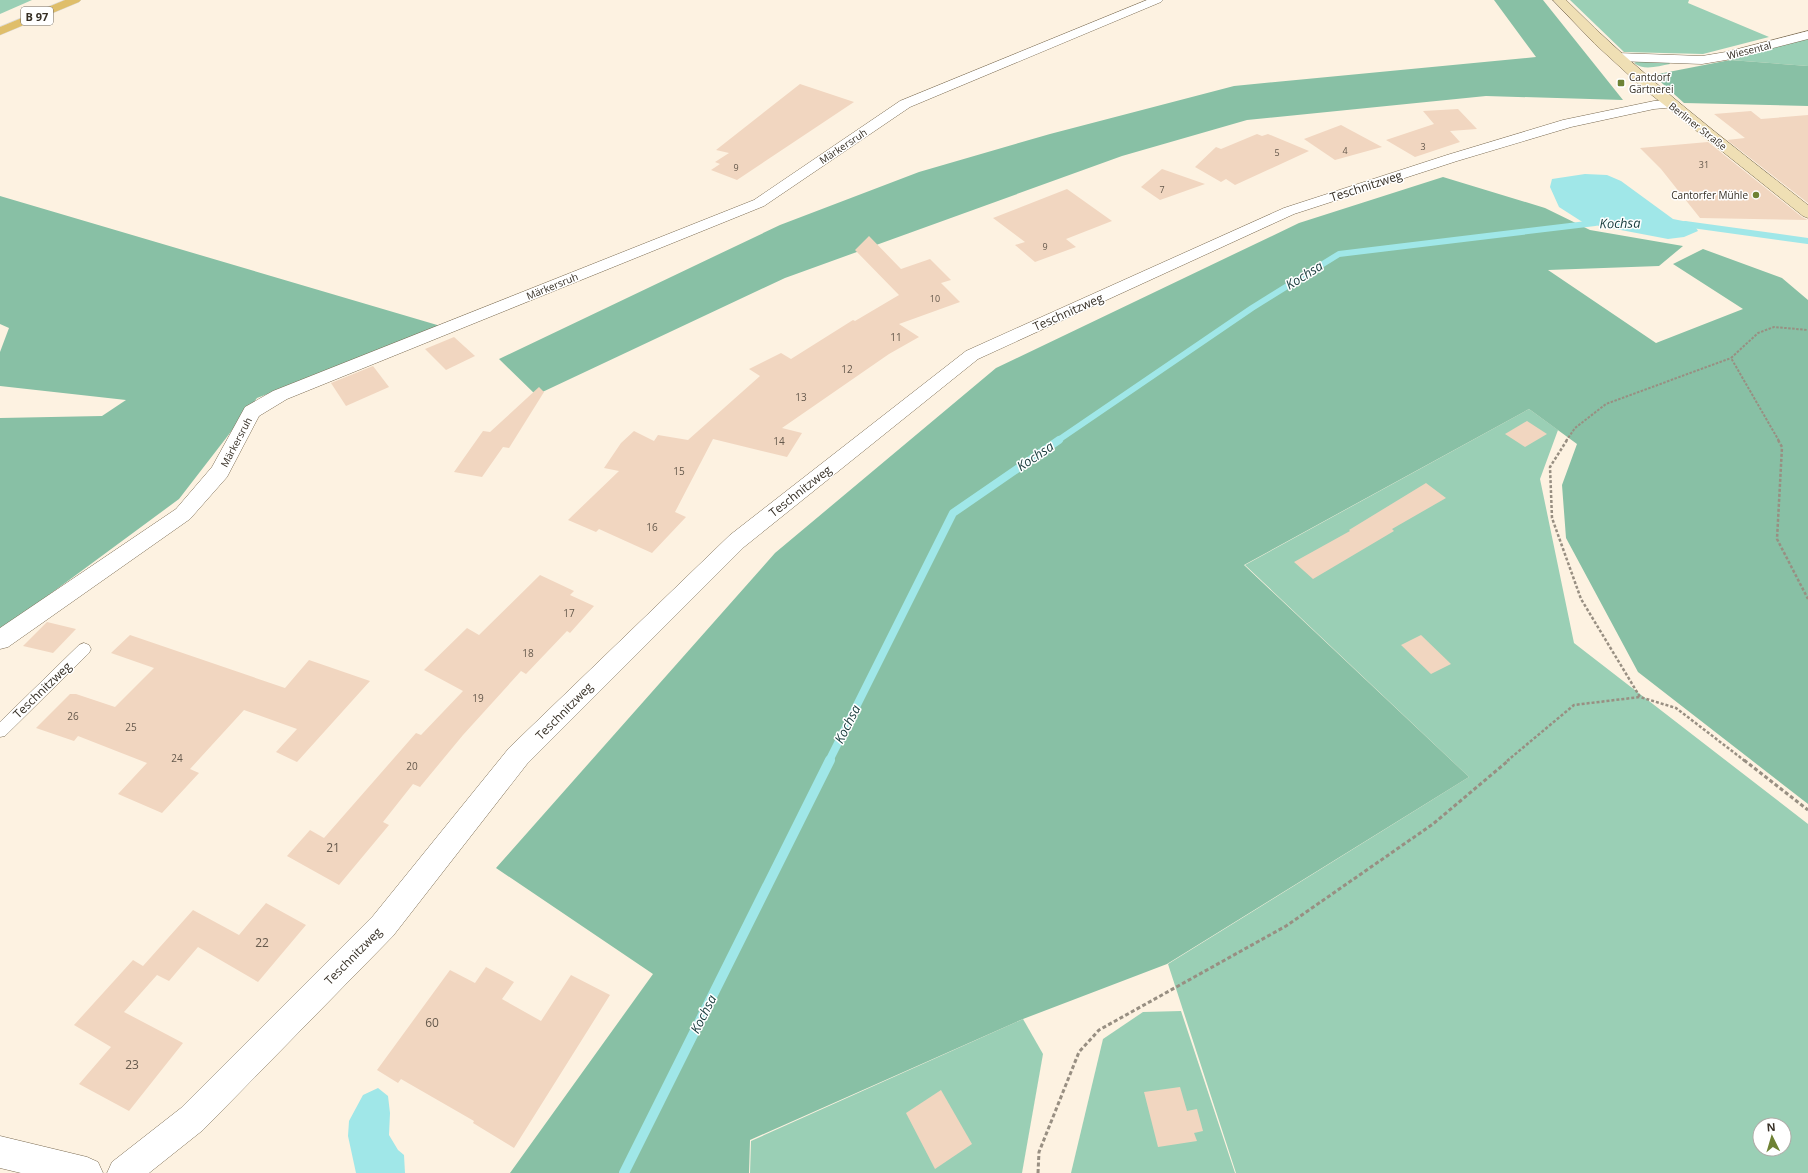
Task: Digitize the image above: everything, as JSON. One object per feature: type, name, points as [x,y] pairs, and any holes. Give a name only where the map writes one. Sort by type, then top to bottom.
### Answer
[{"type":"main road","name":"B 97","points":[[0,31],[75,0]]},
{"type":"main road","name":"Berliner Straße","points":[[1559,0],[1599,41],[1634,73],[1808,213]]},
{"type":"street","name":"Märkersruh","points":[[0,640],[183,514],[220,472],[252,412],[280,395],[759,203],[905,104],[1157,0]]},
{"type":"street","name":"Wiesental","points":[[1634,73],[1690,60],[1726,56],[1808,35]]},
{"type":"street","name":"Wiesental","points":[[1617,58],[1690,60]]},
{"type":"street","name":"Teschnitzweg","points":[[123,1173],[192,1119],[383,926],[518,756],[737,541],[972,355],[1289,211],[1452,158],[1568,123],[1654,105],[1671,104]]},
{"type":"street","points":[[0,1152],[87,1173]]},
{"type":"lane","name":"Teschnitzweg","points":[[0,731],[84,649]]},
{"type":"path","points":[[1640,697],[1581,599],[1552,518],[1550,467],[1575,428],[1606,404],[1731,358],[1758,333],[1774,328],[1808,330]]},
{"type":"path","points":[[1731,358],[1782,447],[1777,539],[1808,599]]},
{"type":"path","points":[[1038,1173],[1039,1152],[1079,1052],[1099,1030],[1286,926],[1433,824],[1574,705],[1640,697],[1676,708],[1808,810]]},
{"type":"green space","points":[[0,0],[32,0],[0,14]]},
{"type":"green space","points":[[1494,0],[1543,0],[1623,100],[1486,96],[1247,120],[1122,156],[785,278],[536,395],[499,359],[780,225],[919,172],[1050,134],[1234,86],[1536,57]]},
{"type":"green space","points":[[1570,0],[1689,0],[1688,3],[1769,37],[1703,54],[1624,52]]},
{"type":"green space","points":[[1808,38],[1808,66],[1730,60]]},
{"type":"green space","points":[[1730,60],[1808,66],[1808,106],[1684,103],[1653,75]]},
{"type":"green space","points":[[1668,61],[1670,64],[1651,67],[1642,67],[1634,63],[1636,62]]},
{"type":"green space","points":[[1443,177],[1545,208],[1590,230],[1683,246],[1659,266],[1548,270],[1656,343],[1743,309],[1673,264],[1703,249],[1782,278],[1808,300],[1808,804],[1638,672],[1566,538],[1562,485],[1577,444],[1529,409],[1244,565],[1469,777],[1167,964],[1023,1019],[750,1140],[749,1173],[510,1173],[653,974],[496,868],[775,553],[996,368],[1299,223]]},
{"type":"green space","points":[[0,196],[444,327],[257,398],[179,499],[0,631],[0,418],[102,416],[126,400],[0,386],[0,352],[9,328],[0,324]]},
{"type":"green space","points":[[1529,409],[1558,430],[1540,479],[1574,643],[1808,824],[1808,1173],[1236,1173],[1168,964],[1469,777],[1245,565]]},
{"type":"green space","points":[[1181,1011],[1235,1173],[1071,1173],[1103,1039],[1143,1012]]},
{"type":"green space","points":[[1023,1019],[1043,1054],[1022,1173],[750,1173],[751,1141]]},
{"type":"water","points":[[1585,174],[1607,175],[1621,181],[1673,219],[1693,223],[1698,231],[1684,237],[1668,239],[1584,223],[1559,207],[1550,187],[1552,179]]},
{"type":"water","points":[[378,1088],[388,1096],[390,1113],[389,1135],[398,1150],[404,1155],[405,1173],[356,1173],[348,1136],[349,1121],[363,1095]]},
{"type":"building","points":[[800,84],[854,102],[737,180],[711,170],[720,164],[715,162],[729,153],[716,150]]},
{"type":"building","points":[[1458,109],[1477,129],[1450,131],[1460,142],[1415,157],[1386,140],[1434,124],[1423,111]]},
{"type":"building","points":[[1751,111],[1761,119],[1808,115],[1808,203],[1727,140],[1745,138],[1714,114]]},
{"type":"building","points":[[1341,125],[1382,147],[1335,160],[1304,139]]},
{"type":"building","points":[[1257,134],[1262,136],[1268,134],[1309,151],[1235,185],[1226,179],[1221,182],[1195,167],[1216,147],[1221,149]]},
{"type":"building","points":[[1708,142],[1802,217],[1808,220],[1700,218],[1661,169],[1640,148]]},
{"type":"building","points":[[1162,169],[1205,184],[1160,200],[1141,187]]},
{"type":"building","points":[[1067,189],[1112,221],[1066,239],[1076,247],[1035,262],[1015,245],[1025,242],[993,218]]},
{"type":"building","points":[[869,236],[901,269],[930,259],[951,280],[941,283],[960,302],[899,324],[919,337],[889,354],[782,428],[802,433],[787,457],[713,439],[675,512],[686,517],[652,553],[599,529],[596,532],[568,520],[619,471],[604,468],[621,443],[634,431],[654,441],[658,435],[688,440],[760,376],[749,369],[781,353],[791,359],[853,320],[855,321],[899,295],[855,250]]},
{"type":"building","points":[[454,337],[475,356],[446,370],[425,349]]},
{"type":"building","points":[[373,366],[389,387],[346,406],[331,383]]},
{"type":"building","points":[[539,387],[544,392],[509,448],[503,447],[482,477],[454,472],[483,431],[490,432]]},
{"type":"building","points":[[1527,421],[1547,434],[1525,447],[1505,434]]},
{"type":"building","points":[[1426,483],[1446,498],[1392,529],[1394,531],[1313,579],[1294,562],[1350,531],[1349,530]]},
{"type":"building","points":[[540,575],[574,591],[570,595],[594,606],[570,633],[567,631],[526,674],[521,671],[463,735],[420,787],[413,784],[383,822],[389,825],[339,885],[287,856],[310,830],[324,838],[416,733],[421,735],[463,691],[424,670],[467,628],[479,635]]},
{"type":"building","points":[[47,622],[76,629],[53,653],[23,646]]},
{"type":"building","points":[[130,635],[285,688],[309,660],[370,681],[297,762],[276,752],[297,729],[244,710],[190,769],[199,773],[162,813],[118,794],[147,763],[78,736],[74,741],[36,728],[70,694],[76,694],[115,707],[154,668],[111,653]]},
{"type":"building","points":[[1421,635],[1451,664],[1431,674],[1401,645]]},
{"type":"building","points":[[266,903],[306,925],[258,982],[198,947],[169,981],[157,975],[124,1012],[183,1043],[129,1111],[79,1084],[111,1047],[74,1025],[133,960],[143,966],[193,910],[239,935]]},
{"type":"building","points":[[486,967],[514,982],[502,999],[541,1021],[571,975],[610,995],[514,1148],[473,1123],[474,1121],[401,1079],[398,1083],[377,1070],[450,970],[475,983]]},
{"type":"building","points":[[1180,1087],[1187,1111],[1197,1109],[1203,1131],[1194,1133],[1197,1141],[1158,1147],[1144,1092]]},
{"type":"building","points":[[941,1090],[972,1144],[935,1169],[906,1113]]},
{"type":"waterway","name":"Kochsa","points":[[1057,441],[1252,308],[1339,254],[1595,223]]},
{"type":"waterway","name":"Kochsa","points":[[1685,224],[1808,241]]},
{"type":"waterway","name":"Kochsa","points":[[829,761],[953,513],[1059,440]]},
{"type":"waterway","name":"Kochsa","points":[[624,1173],[830,760]]},
{"type":"place","name":"Cantdorf Gärtnerei","points":[[1621,83]]},
{"type":"place","name":"Cantorfer Mühle","points":[[1756,195]]}]
